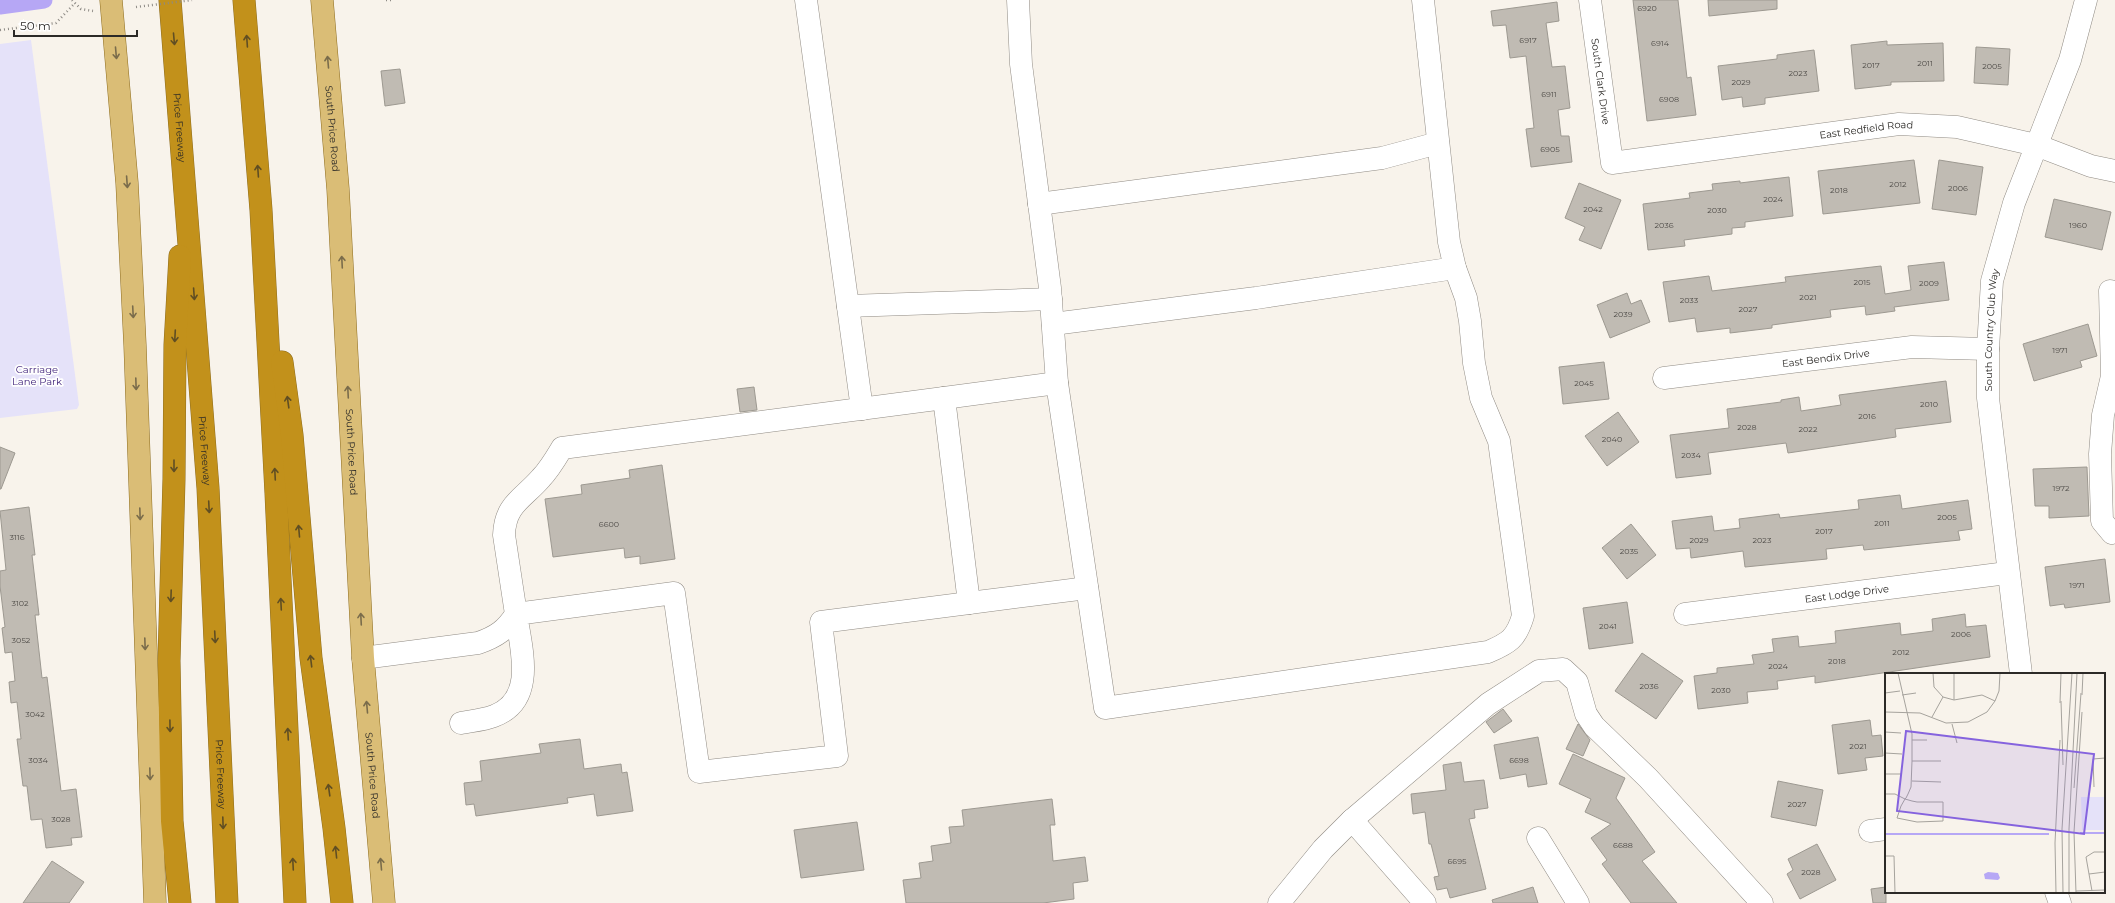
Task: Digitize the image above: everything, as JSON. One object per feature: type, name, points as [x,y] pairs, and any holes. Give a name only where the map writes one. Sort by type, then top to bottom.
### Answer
[{"type":"highway","name":"Price Freeway","points":[[170,0],[185,171],[208,488],[227,903]]},
{"type":"highway","points":[[244,0],[261,210],[277,501],[295,903]]},
{"type":"highway","points":[[180,903],[172,821],[169,661],[174,479],[175,345],[185,171]]},
{"type":"highway","points":[[261,210],[292,435],[310,658],[334,828],[342,903]]},
{"type":"main road","points":[[111,0],[127,183],[155,903]]},
{"type":"main road","name":"South Price Road","points":[[322,0],[338,189],[363,658],[384,903]]},
{"type":"street","points":[[806,0],[862,409]]},
{"type":"street","points":[[1018,0],[1021,64],[1051,299],[1057,383],[1105,708],[1488,652],[1507,644],[1518,633],[1523,616],[1499,441],[1481,398],[1474,363],[1466,298],[1455,268],[1449,242],[1422,0]]},
{"type":"street","name":"South Clark Drive","points":[[1590,0],[1612,163]]},
{"type":"street","name":"South Country Club Way","points":[[2021,673],[2007,573],[1988,398],[1988,349],[1992,281],[2014,203],[2070,60],[2086,0]]},
{"type":"street","name":"East Redfield Road","points":[[1612,163],[1899,124],[1957,127],[2036,145],[2090,166],[2115,171]]},
{"type":"street","points":[[1039,204],[1382,158],[1438,143]]},
{"type":"street","points":[[1053,324],[1256,298],[1455,268]]},
{"type":"street","points":[[2115,292],[2110,292],[2112,376],[2109,414],[2100,454],[2102,521],[2112,533],[2115,532]]},
{"type":"street","points":[[848,306],[1051,299]]},
{"type":"street","name":"East Bendix Drive","points":[[1664,378],[1912,347],[1988,349]]},
{"type":"street","points":[[461,723],[495,716],[510,706],[522,689],[524,670],[504,535],[505,522],[510,509],[520,497],[542,478],[562,448],[1057,383]]},
{"type":"street","points":[[944,398],[969,603]]},
{"type":"street","name":"East Lodge Drive","points":[[1685,614],[2007,573]]},
{"type":"street","points":[[363,658],[478,643],[495,637],[508,626],[516,614],[674,593],[699,772],[838,756],[821,622],[1087,588]]},
{"type":"street","points":[[1278,903],[1323,850],[1352,820],[1488,704],[1539,671],[1563,669],[1578,682],[1586,714],[1594,726],[1648,778],[1762,903]]},
{"type":"street","points":[[1352,820],[1425,903]]},
{"type":"street","points":[[1538,838],[1578,903]]},
{"type":"street","points":[[2056,893],[2060,903]]},
{"type":"path","points":[[136,6],[192,0]]},
{"type":"path","points":[[386,0],[393,0]]},
{"type":"path","points":[[0,30],[56,23],[74,3]]},
{"type":"green space","name":"Carriage Lane Park","points":[[31,40],[79,405],[77,409],[0,418],[0,44]]},
{"type":"building","points":[[1633,0],[1678,0],[1687,78],[1691,77],[1696,115],[1647,121]]},
{"type":"building","points":[[1708,0],[1777,0],[1777,9],[1709,16]]},
{"type":"building","points":[[1557,2],[1559,21],[1546,23],[1552,67],[1565,66],[1570,108],[1558,110],[1561,136],[1569,136],[1572,162],[1531,167],[1526,129],[1534,128],[1526,56],[1510,58],[1506,25],[1493,26],[1491,11]]},
{"type":"building","points":[[1887,41],[1887,45],[1943,43],[1944,81],[1891,82],[1891,85],[1855,89],[1851,45]]},
{"type":"building","points":[[1976,47],[2010,49],[2008,85],[1974,83]]},
{"type":"building","points":[[1814,50],[1819,91],[1765,98],[1765,104],[1743,107],[1742,97],[1722,100],[1718,66],[1777,59],[1777,55]]},
{"type":"building","points":[[400,69],[405,103],[385,106],[381,71]]},
{"type":"building","points":[[1914,160],[1920,203],[1823,214],[1818,171]]},
{"type":"building","points":[[1939,160],[1983,167],[1976,215],[1932,209]]},
{"type":"building","points":[[1789,177],[1793,216],[1745,222],[1745,227],[1732,228],[1732,234],[1684,240],[1685,246],[1648,250],[1643,204],[1690,198],[1689,193],[1713,190],[1712,184],[1740,181],[1740,183]]},
{"type":"building","points":[[1579,183],[1621,200],[1601,249],[1579,240],[1585,227],[1565,218]]},
{"type":"building","points":[[2054,199],[2111,212],[2102,250],[2045,237]]},
{"type":"building","points":[[1944,262],[1949,300],[1894,307],[1895,311],[1866,315],[1865,306],[1830,310],[1831,317],[1772,325],[1772,328],[1730,333],[1730,328],[1697,332],[1695,318],[1669,322],[1663,282],[1709,276],[1712,291],[1786,282],[1785,277],[1881,266],[1885,294],[1911,290],[1908,266]]},
{"type":"building","points":[[1627,293],[1631,304],[1641,300],[1650,322],[1610,338],[1597,305]]},
{"type":"building","points":[[2088,324],[2097,356],[2080,361],[2082,367],[2034,381],[2023,344]]},
{"type":"building","points":[[1604,362],[1609,399],[1563,404],[1559,367]]},
{"type":"building","points":[[1946,381],[1951,422],[1895,429],[1896,437],[1788,453],[1786,443],[1708,453],[1711,474],[1676,478],[1670,435],[1729,428],[1727,409],[1781,402],[1781,400],[1799,397],[1801,411],[1841,405],[1839,395]]},
{"type":"building","points":[[754,387],[757,410],[740,412],[737,389]]},
{"type":"building","points":[[1618,412],[1639,442],[1607,466],[1585,436]]},
{"type":"building","points":[[0,447],[15,453],[1,489],[0,489]]},
{"type":"building","points":[[662,465],[675,559],[640,564],[640,556],[625,558],[624,548],[553,557],[545,499],[582,494],[581,485],[630,478],[629,470]]},
{"type":"building","points":[[2087,467],[2089,516],[2049,518],[2049,506],[2035,506],[2033,469]]},
{"type":"building","points":[[1900,495],[1902,509],[1968,500],[1972,529],[1958,531],[1960,540],[1864,550],[1863,545],[1826,549],[1827,559],[1745,567],[1743,551],[1691,558],[1690,548],[1676,549],[1672,521],[1712,516],[1714,531],[1740,528],[1739,519],[1779,514],[1780,518],[1859,509],[1858,500]]},
{"type":"building","points":[[29,507],[35,555],[32,555],[39,615],[35,615],[42,678],[47,677],[61,791],[76,789],[82,837],[71,838],[72,845],[46,848],[42,819],[31,820],[27,786],[23,786],[17,739],[21,739],[17,702],[11,703],[9,682],[15,681],[12,652],[5,653],[2,628],[5,627],[0,586],[0,571],[6,570],[0,511]]},
{"type":"building","points":[[1631,524],[1656,555],[1627,579],[1602,548]]},
{"type":"building","points":[[2105,559],[2110,602],[2065,608],[2064,604],[2050,606],[2045,567]]},
{"type":"building","points":[[1627,602],[1633,643],[1589,649],[1583,608]]},
{"type":"building","points":[[1965,614],[1966,627],[1986,625],[1990,657],[1815,683],[1815,676],[1777,681],[1778,689],[1747,692],[1748,703],[1698,709],[1694,676],[1717,673],[1717,668],[1754,664],[1752,655],[1774,652],[1772,639],[1798,636],[1799,647],[1836,643],[1835,631],[1900,623],[1901,635],[1933,631],[1932,619]]},
{"type":"building","points":[[1642,653],[1683,681],[1656,719],[1615,691]]},
{"type":"building","points":[[1503,709],[1512,721],[1494,733],[1486,722]]},
{"type":"building","points":[[1870,720],[1872,736],[1881,735],[1883,756],[1865,758],[1867,770],[1838,774],[1832,725]]},
{"type":"building","points":[[1578,724],[1590,740],[1583,756],[1566,749]]},
{"type":"building","points":[[1538,737],[1547,784],[1528,787],[1526,774],[1500,779],[1494,745]]},
{"type":"building","points":[[580,739],[584,769],[621,764],[622,773],[627,772],[633,811],[597,816],[594,794],[567,798],[568,803],[476,816],[474,804],[466,805],[464,783],[482,781],[480,761],[541,753],[539,744]]},
{"type":"building","points":[[1573,754],[1625,778],[1616,798],[1655,852],[1642,861],[1677,903],[1631,903],[1602,864],[1607,860],[1591,838],[1611,824],[1585,812],[1591,799],[1559,784]]},
{"type":"building","points":[[1461,762],[1464,782],[1484,780],[1488,808],[1474,810],[1475,818],[1469,819],[1486,889],[1450,898],[1447,888],[1437,890],[1434,877],[1439,876],[1431,844],[1429,844],[1425,812],[1413,814],[1411,794],[1446,790],[1443,765]]},
{"type":"building","points":[[1778,781],[1823,790],[1816,826],[1771,817]]},
{"type":"building","points":[[1052,799],[1055,825],[1050,825],[1053,861],[1085,857],[1088,881],[1073,883],[1074,899],[1043,903],[906,903],[903,880],[921,878],[919,863],[933,861],[931,846],[951,843],[949,827],[964,826],[962,810]]},
{"type":"building","points":[[857,822],[864,870],[801,878],[794,830]]},
{"type":"building","points":[[1817,844],[1836,880],[1800,899],[1787,874],[1793,870],[1788,859]]},
{"type":"building","points":[[52,861],[84,882],[69,903],[23,903]]},
{"type":"building","points":[[1533,887],[1538,903],[1493,903],[1492,900]]},
{"type":"building","points":[[1885,887],[1886,903],[1873,903],[1871,889]]},
{"type":"waterway","points":[[0,6],[44,0]]}]
